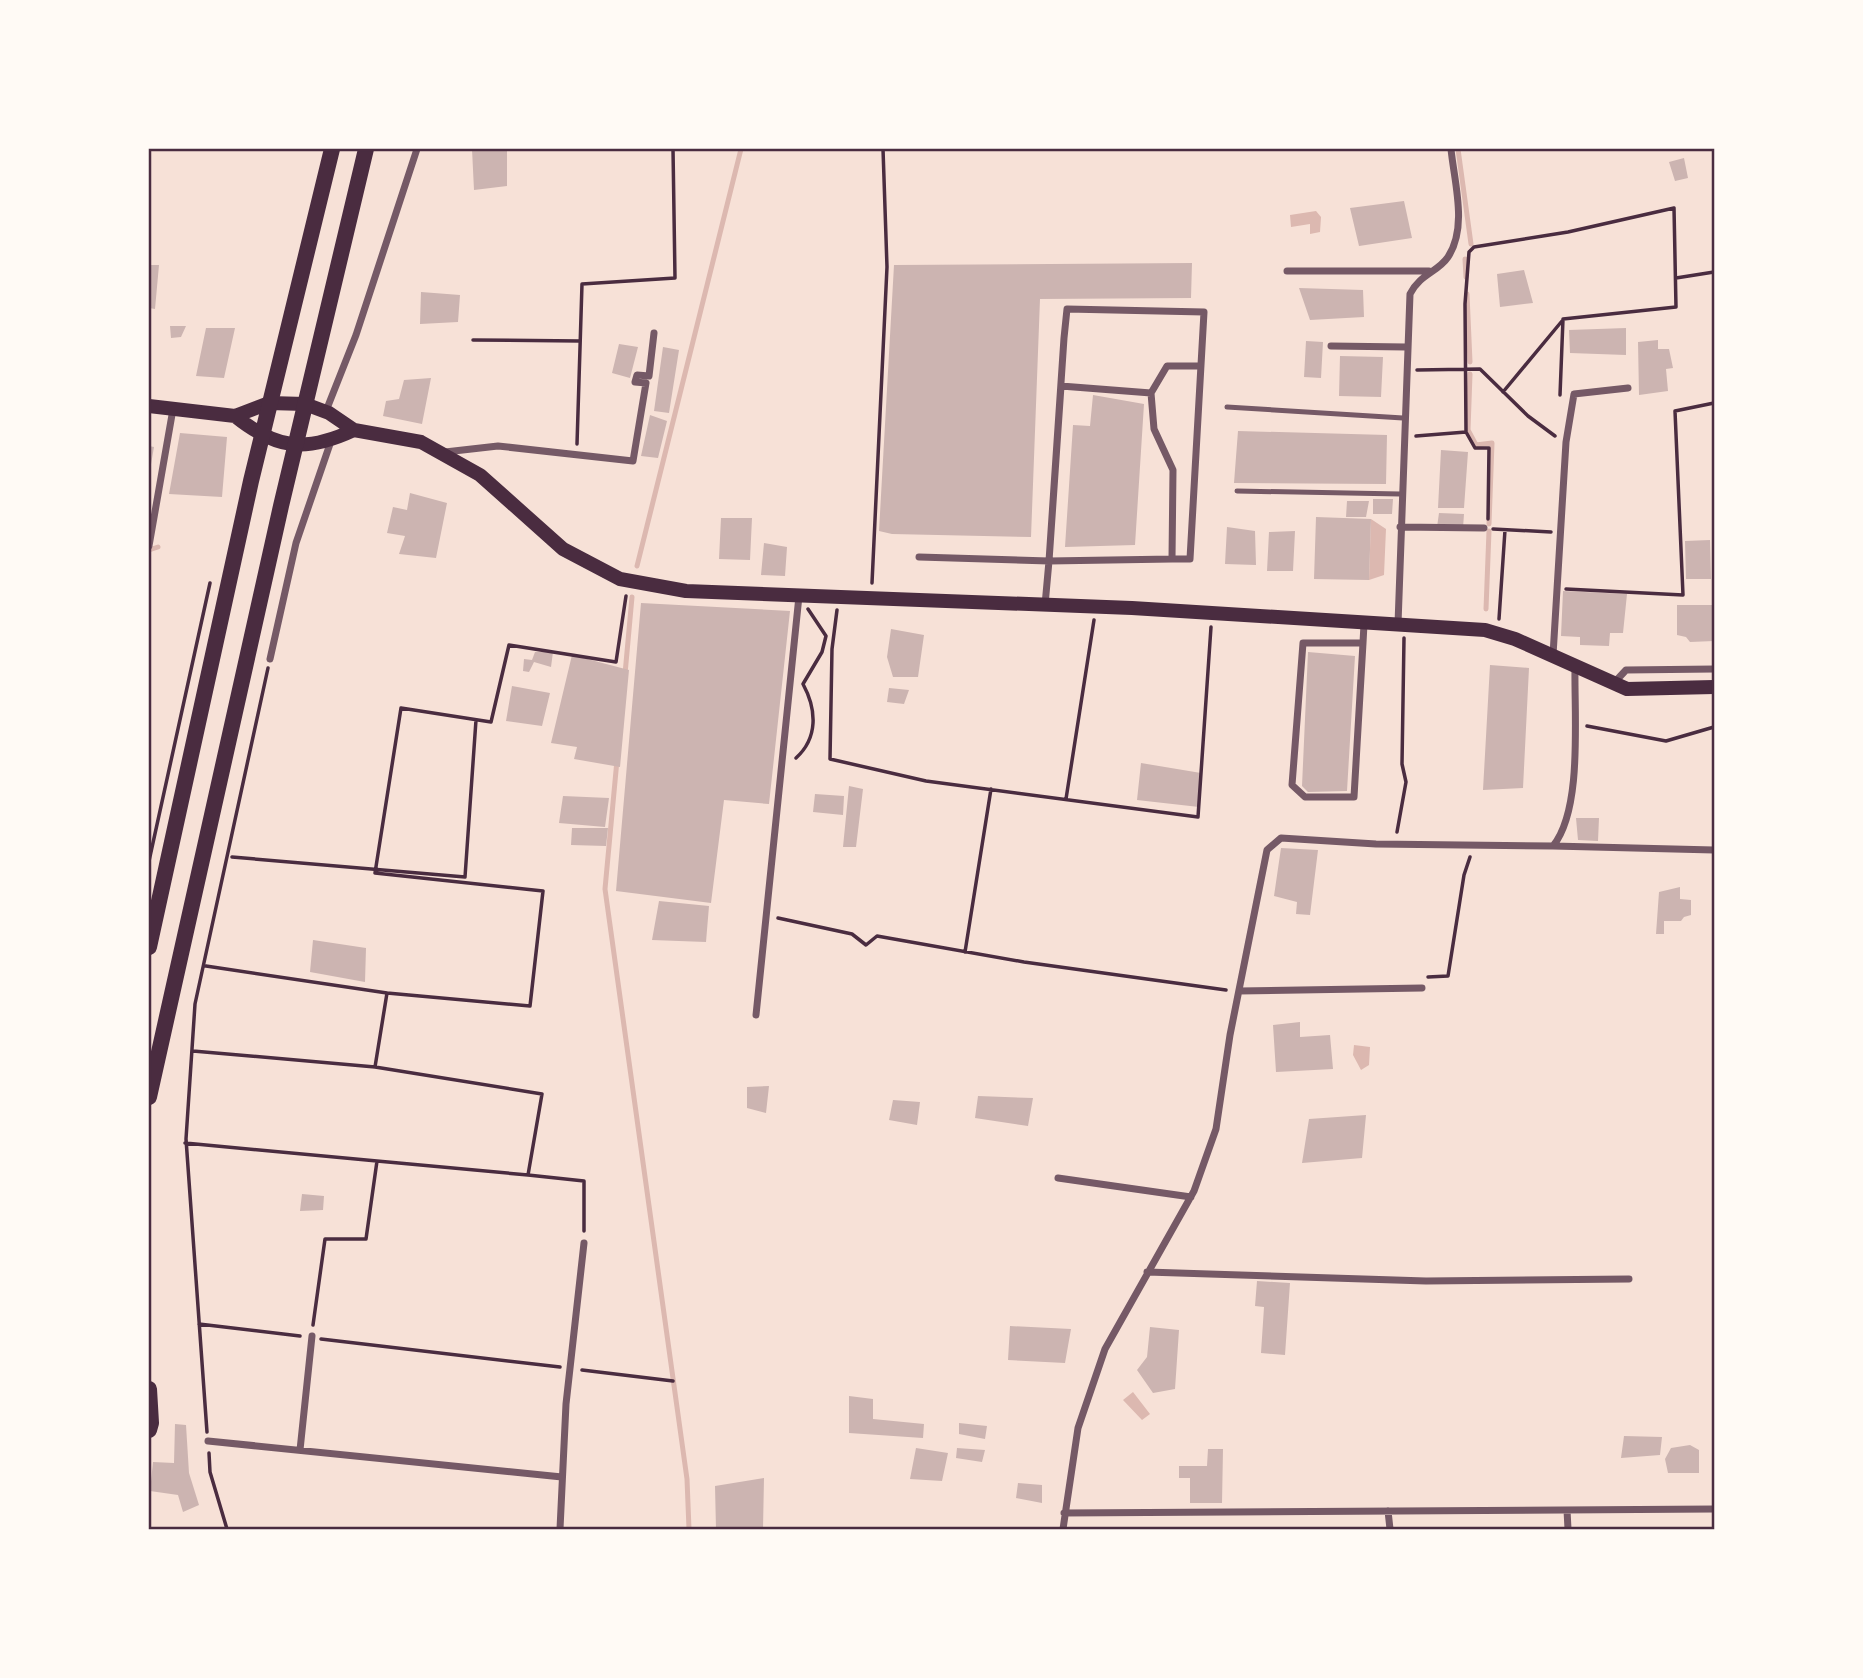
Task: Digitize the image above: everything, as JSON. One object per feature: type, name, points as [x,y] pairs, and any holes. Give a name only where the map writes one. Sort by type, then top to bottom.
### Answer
[{"type":"main road","points":[[149,947],[262,437],[332,149]]},
{"type":"main road","points":[[149,1097],[305,404],[366,149]]},
{"type":"main road","points":[[149,406],[234,416],[270,403],[305,404],[326,412],[354,430],[421,442],[480,475],[563,550],[629,580],[686,591],[1096,607],[1485,630],[1553,655],[1627,689],[1714,687]]},
{"type":"main road","points":[[234,416],[262,437],[296,445],[331,441],[354,430]]},
{"type":"main road","points":[[149,1389],[149,1430]]},
{"type":"street","points":[[326,412],[356,335],[417,149]]},
{"type":"street","points":[[1401,625],[1400,494],[1410,294],[1416,281],[1447,259],[1457,240],[1459,216],[1451,149]]},
{"type":"street","points":[[1287,271],[1430,271]]},
{"type":"street","points":[[919,557],[1049,561],[1190,559],[1204,312],[1067,309],[1049,561],[1045,606]]},
{"type":"street","points":[[441,453],[498,446],[633,461],[646,383],[635,382],[637,375],[649,376],[654,334]]},
{"type":"street","points":[[1331,346],[1406,347]]},
{"type":"street","points":[[1172,559],[1173,470],[1154,429],[1151,393],[1167,366],[1201,366]]},
{"type":"street","points":[[1049,561],[1061,386],[1151,393]]},
{"type":"street","points":[[1553,655],[1567,426],[1574,394],[1628,388]]},
{"type":"street","points":[[149,546],[173,409]]},
{"type":"street","points":[[270,659],[296,543],[331,441]]},
{"type":"street","points":[[1400,527],[1484,528]]},
{"type":"street","points":[[756,1015],[799,596]]},
{"type":"street","points":[[1363,643],[1303,643],[1292,785],[1306,797],[1354,797],[1363,643],[1364,624]]},
{"type":"street","points":[[1553,846],[1565,832],[1572,802],[1575,666]]},
{"type":"street","points":[[1613,684],[1626,670],[1714,669]]},
{"type":"street","points":[[1063,1529],[1078,1428],[1105,1349],[1191,1197],[1216,1129],[1266,850],[1280,838],[1392,844],[1714,850]]},
{"type":"street","points":[[1239,991],[1422,988]]},
{"type":"street","points":[[1058,1178],[1191,1197]]},
{"type":"street","points":[[560,1529],[566,1404],[584,1243]]},
{"type":"street","points":[[1147,1272],[1426,1281],[1629,1279]]},
{"type":"street","points":[[300,1450],[312,1337]]},
{"type":"street","points":[[208,1441],[562,1476]]},
{"type":"street","points":[[1064,1513],[1714,1509]]},
{"type":"street","points":[[1567,1510],[1568,1529]]},
{"type":"street","points":[[1388,1511],[1390,1529]]},
{"type":"lane","points":[[1227,407],[1404,418]]},
{"type":"lane","points":[[1237,492],[1400,494]]},
{"type":"path","points":[[577,456],[582,285],[675,278],[673,149]]},
{"type":"path","points":[[871,600],[887,267],[883,149]]},
{"type":"path","points":[[1503,392],[1563,319],[1676,307],[1674,208],[1568,232],[1474,247],[1469,251],[1465,304],[1465,432],[1475,448],[1489,448],[1488,528],[1560,532]]},
{"type":"path","points":[[1676,278],[1714,272]]},
{"type":"path","points":[[1560,399],[1563,319]]},
{"type":"path","points":[[473,340],[580,341]]},
{"type":"path","points":[[1405,371],[1480,369],[1528,416],[1559,438],[1559,425]]},
{"type":"path","points":[[1556,589],[1683,595],[1675,411],[1714,403]]},
{"type":"path","points":[[1403,437],[1465,432]]},
{"type":"path","points":[[1499,634],[1504,530]]},
{"type":"path","points":[[206,966],[387,993],[530,1006],[543,891],[375,873],[401,708],[491,722],[509,645],[616,662],[629,580]]},
{"type":"path","points":[[796,758],[808,747],[814,718],[811,700],[803,684],[822,652],[826,636],[799,596]]},
{"type":"path","points":[[837,598],[830,759],[926,780],[1198,817],[1212,614]]},
{"type":"path","points":[[1066,799],[1096,607]]},
{"type":"path","points":[[1392,844],[1401,824],[1406,782],[1402,764],[1401,625]]},
{"type":"path","points":[[227,1529],[210,1472],[186,1139],[195,1004],[252,729],[270,659]]},
{"type":"path","points":[[233,857],[465,877],[476,720]]},
{"type":"path","points":[[1574,722],[1666,741],[1714,727]]},
{"type":"path","points":[[965,952],[991,789]]},
{"type":"path","points":[[1422,988],[1417,977],[1448,976],[1464,875],[1474,845]]},
{"type":"path","points":[[766,914],[852,934],[866,945],[877,936],[965,952],[1239,991]]},
{"type":"path","points":[[375,1067],[387,993]]},
{"type":"path","points":[[193,1051],[375,1067],[542,1094],[528,1175]]},
{"type":"path","points":[[185,1143],[584,1181],[584,1243]]},
{"type":"path","points":[[312,1337],[325,1239],[366,1240],[377,1161]]},
{"type":"path","points":[[197,1324],[565,1368]]},
{"type":"path","points":[[578,1369],[674,1381]]},
{"type":"shaded area","points":[[1316,211],[1321,217],[1320,232],[1310,234],[1310,224],[1291,227],[1290,215]]},
{"type":"shaded area","points":[[1371,519],[1386,529],[1384,575],[1369,580]]},
{"type":"shaded area","points":[[1354,1045],[1370,1047],[1369,1065],[1361,1070],[1353,1055]]},
{"type":"shaded area","points":[[1133,1392],[1150,1414],[1142,1420],[1123,1400]]},
{"type":"building","points":[[472,149],[507,149],[507,186],[474,190]]},
{"type":"building","points":[[1684,158],[1688,178],[1675,181],[1669,162]]},
{"type":"building","points":[[1404,201],[1412,238],[1359,246],[1350,208]]},
{"type":"building","points":[[1192,263],[1191,298],[1040,299],[1031,537],[892,534],[879,531],[894,265]]},
{"type":"building","points":[[149,265],[159,265],[155,309],[149,308]]},
{"type":"building","points":[[1524,270],[1533,303],[1500,307],[1497,274]]},
{"type":"building","points":[[1299,288],[1363,290],[1364,317],[1310,320]]},
{"type":"building","points":[[421,292],[460,295],[458,322],[420,324]]},
{"type":"building","points":[[170,326],[186,326],[181,337],[171,338]]},
{"type":"building","points":[[206,328],[235,328],[224,378],[196,376]]},
{"type":"building","points":[[1626,328],[1626,355],[1570,353],[1569,330]]},
{"type":"building","points":[[1658,340],[1658,349],[1669,349],[1673,368],[1666,369],[1668,391],[1639,395],[1638,342]]},
{"type":"building","points":[[1306,341],[1323,342],[1321,378],[1304,377]]},
{"type":"building","points":[[619,344],[638,347],[630,378],[612,373]]},
{"type":"building","points":[[663,347],[679,350],[669,413],[654,411]]},
{"type":"building","points":[[1340,356],[1383,357],[1381,397],[1339,396]]},
{"type":"building","points":[[431,378],[422,424],[383,416],[386,401],[399,399],[404,380]]},
{"type":"building","points":[[1093,395],[1144,404],[1135,545],[1065,547],[1073,425],[1090,426]]},
{"type":"building","points":[[650,415],[667,421],[658,458],[641,456]]},
{"type":"building","points":[[1238,431],[1387,435],[1386,484],[1234,483]]},
{"type":"building","points":[[180,433],[227,437],[222,497],[169,494]]},
{"type":"building","points":[[149,446],[154,447],[150,470],[149,470]]},
{"type":"building","points":[[1441,450],[1468,452],[1464,508],[1438,508]]},
{"type":"building","points":[[410,493],[447,503],[436,558],[399,554],[405,536],[387,533],[393,507],[407,510]]},
{"type":"building","points":[[1373,499],[1393,499],[1392,514],[1373,514]]},
{"type":"building","points":[[1347,501],[1369,501],[1366,517],[1346,517]]},
{"type":"building","points":[[1439,513],[1464,514],[1463,528],[1437,527]]},
{"type":"building","points":[[1316,517],[1371,519],[1369,580],[1314,579]]},
{"type":"building","points":[[721,518],[752,518],[750,560],[719,559]]},
{"type":"building","points":[[1227,527],[1255,531],[1256,565],[1225,564]]},
{"type":"building","points":[[1295,531],[1293,571],[1267,571],[1269,532]]},
{"type":"building","points":[[1710,540],[1711,579],[1686,579],[1685,541]]},
{"type":"building","points":[[764,543],[787,547],[785,576],[761,575]]},
{"type":"building","points":[[1563,591],[1627,594],[1623,633],[1610,633],[1609,646],[1580,645],[1580,637],[1561,636]]},
{"type":"building","points":[[641,603],[790,611],[769,804],[724,800],[711,903],[616,891]]},
{"type":"building","points":[[1677,605],[1714,605],[1714,641],[1690,642],[1686,637],[1677,635]]},
{"type":"building","points":[[891,629],[924,635],[918,677],[893,677],[887,657]]},
{"type":"building","points":[[535,652],[553,652],[551,667],[534,662],[529,672],[523,671],[524,659],[532,660]]},
{"type":"building","points":[[1308,652],[1355,656],[1347,791],[1308,792],[1302,786]]},
{"type":"building","points":[[572,655],[629,670],[620,767],[574,759],[577,747],[551,743]]},
{"type":"building","points":[[1490,665],[1529,668],[1523,788],[1483,790]]},
{"type":"building","points":[[512,686],[550,693],[542,726],[506,721]]},
{"type":"building","points":[[889,688],[909,690],[904,704],[887,702]]},
{"type":"building","points":[[1141,763],[1201,773],[1199,807],[1137,800]]},
{"type":"building","points":[[849,786],[863,789],[856,847],[843,847]]},
{"type":"building","points":[[815,794],[844,796],[843,815],[813,812]]},
{"type":"building","points":[[563,796],[609,798],[605,827],[559,823]]},
{"type":"building","points":[[1576,818],[1599,818],[1598,841],[1578,840]]},
{"type":"building","points":[[572,828],[608,828],[606,846],[571,845]]},
{"type":"building","points":[[1281,848],[1318,850],[1310,915],[1296,914],[1297,902],[1274,896]]},
{"type":"building","points":[[1680,887],[1680,899],[1691,900],[1691,915],[1681,921],[1664,921],[1664,934],[1656,934],[1659,892]]},
{"type":"building","points":[[659,901],[709,906],[706,942],[652,940]]},
{"type":"building","points":[[313,940],[366,948],[365,982],[310,972]]},
{"type":"building","points":[[1300,1022],[1300,1037],[1330,1035],[1333,1069],[1276,1072],[1273,1025]]},
{"type":"building","points":[[769,1086],[766,1113],[747,1108],[747,1087]]},
{"type":"building","points":[[978,1096],[1033,1098],[1028,1126],[975,1118]]},
{"type":"building","points":[[893,1100],[920,1102],[917,1125],[889,1120]]},
{"type":"building","points":[[1366,1115],[1362,1158],[1302,1163],[1309,1119]]},
{"type":"building","points":[[302,1194],[324,1196],[323,1210],[300,1211]]},
{"type":"building","points":[[1257,1281],[1290,1283],[1285,1355],[1261,1353],[1264,1307],[1255,1306]]},
{"type":"building","points":[[1010,1326],[1071,1329],[1065,1363],[1008,1360]]},
{"type":"building","points":[[1150,1327],[1179,1330],[1175,1389],[1153,1393],[1137,1370],[1147,1357]]},
{"type":"building","points":[[849,1396],[873,1399],[873,1419],[924,1424],[923,1438],[849,1433]]},
{"type":"building","points":[[959,1423],[987,1426],[985,1439],[959,1434]]},
{"type":"building","points":[[175,1424],[186,1425],[189,1473],[199,1505],[183,1512],[178,1495],[150,1491],[153,1462],[174,1463]]},
{"type":"building","points":[[1624,1436],[1662,1437],[1660,1455],[1621,1458]]},
{"type":"building","points":[[1690,1445],[1699,1450],[1699,1473],[1668,1473],[1665,1459],[1671,1448]]},
{"type":"building","points":[[916,1448],[948,1453],[942,1481],[910,1479]]},
{"type":"building","points":[[957,1448],[985,1450],[982,1462],[956,1458]]},
{"type":"building","points":[[1208,1449],[1223,1449],[1222,1503],[1190,1503],[1190,1478],[1179,1478],[1179,1466],[1207,1466]]},
{"type":"building","points":[[764,1478],[763,1529],[716,1529],[715,1486]]},
{"type":"building","points":[[1018,1483],[1042,1485],[1042,1503],[1016,1498]]},
{"type":"waterway","points":[[637,566],[741,149]]},
{"type":"waterway","points":[[1458,149],[1471,244]]},
{"type":"waterway","points":[[1465,259],[1466,277]]},
{"type":"waterway","points":[[1467,294],[1470,362]]},
{"type":"waterway","points":[[1470,374],[1468,430],[1476,445],[1492,443],[1489,524]]},
{"type":"waterway","points":[[1486,609],[1489,531]]},
{"type":"waterway","points":[[149,550],[158,547]]},
{"type":"waterway","points":[[625,674],[632,597]]},
{"type":"waterway","points":[[617,760],[605,889],[687,1479],[689,1529]]}]
